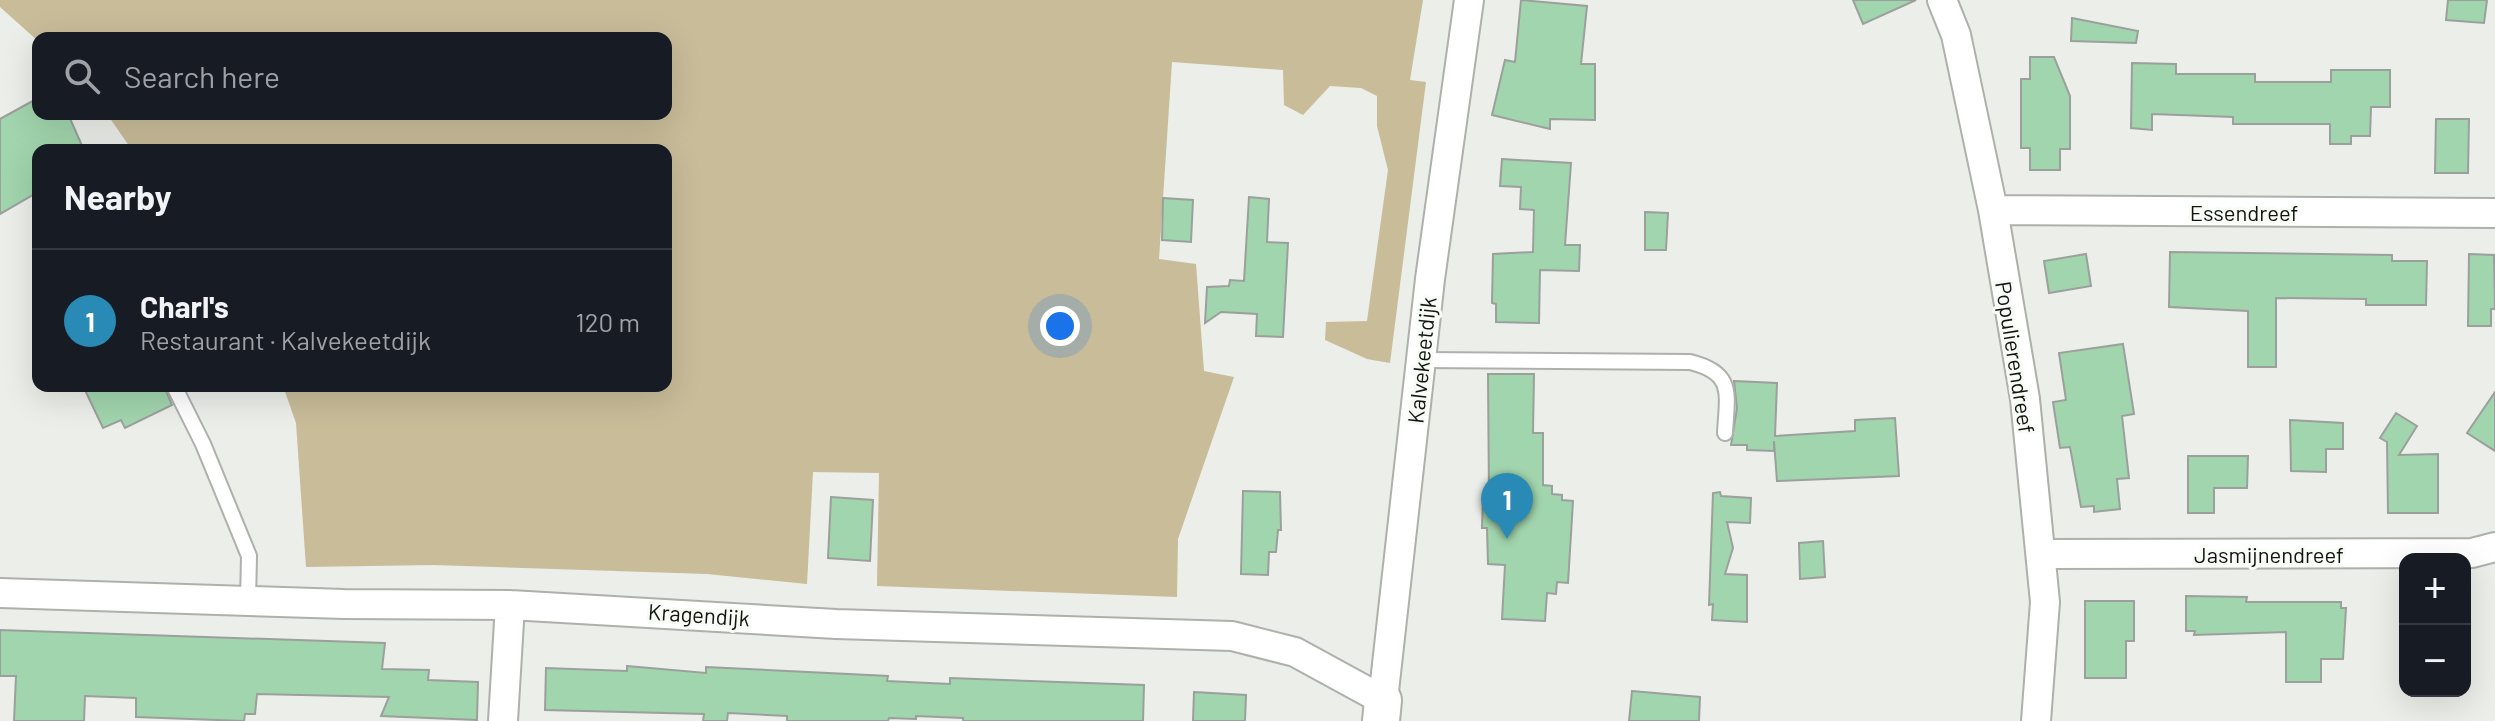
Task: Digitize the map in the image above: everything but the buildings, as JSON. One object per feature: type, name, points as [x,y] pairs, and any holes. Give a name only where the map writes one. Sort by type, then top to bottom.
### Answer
[{"type":"street","name":"Kalvekeetdijk","points":[[1382,710],[1421,360],[1469,0]]},
{"type":"street","name":"Populierendreef","points":[[1942,0],[1956,35],[1993,210],[2025,399],[2045,602],[2036,721]]},
{"type":"street","name":"Essendreef","points":[[1993,210],[2495,213]]},
{"type":"street","name":"Jasmijnendreef","points":[[2042,554],[2472,553],[2495,547]]},
{"type":"street","name":"Kragendijk","points":[[0,593],[510,605],[836,624],[1232,636],[1295,652],[1382,710]]},
{"type":"street","points":[[503,721],[510,605]]},
{"type":"lane","points":[[1421,360],[1690,362],[1709,366],[1720,375],[1727,389],[1725,433]]},
{"type":"lane","points":[[177,392],[203,444],[249,556],[248,601]]},
{"type":"shaded area","points":[[0,0],[1423,0],[1410,80],[1426,82],[1390,363],[1367,359],[1325,340],[1326,322],[1367,321],[1388,170],[1377,126],[1377,96],[1361,88],[1330,86],[1303,115],[1284,105],[1283,70],[1172,62],[1159,259],[1196,264],[1204,371],[1234,377],[1178,539],[1177,597],[877,586],[879,473],[813,472],[807,584],[707,574],[433,565],[306,567],[296,423],[285,392],[672,392],[672,144],[128,144],[111,120],[672,120],[672,32],[32,32],[32,36],[0,7]]},
{"type":"place","name":"Charl's","points":[[1507,539]]}]
